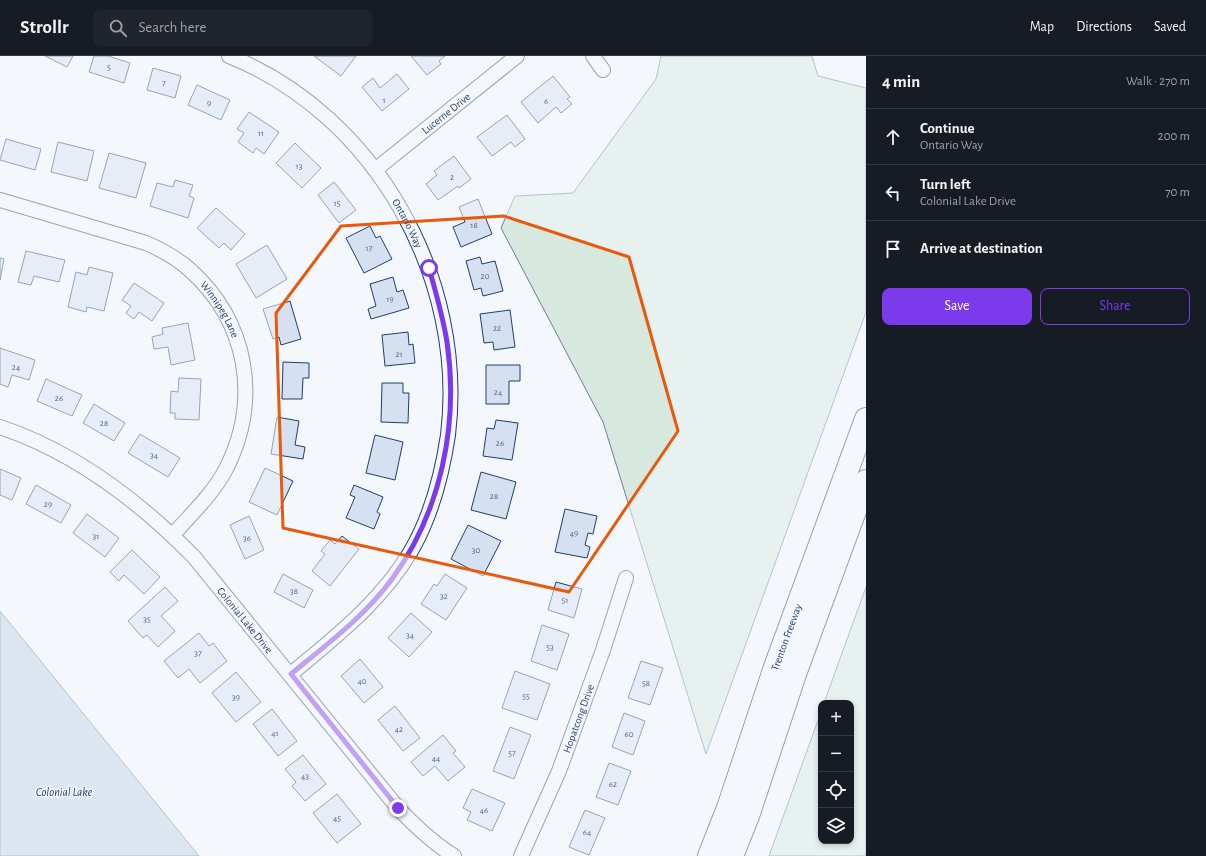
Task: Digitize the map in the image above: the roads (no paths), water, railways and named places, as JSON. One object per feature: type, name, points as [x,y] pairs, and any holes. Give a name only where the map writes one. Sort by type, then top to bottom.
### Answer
[{"type":"highway","name":"Trenton Freeway","points":[[709,856],[728,808],[775,667],[866,419]]},
{"type":"highway","name":"Trenton Freeway","points":[[732,856],[748,816],[795,674],[866,481]]},
{"type":"street","name":"Ontario Way","points":[[229,56],[270,76],[303,98],[333,123],[358,148],[375,170],[396,199],[414,233],[429,268],[440,305],[447,343],[450,381],[449,420],[445,458],[436,492],[426,520],[411,550],[392,579],[370,605],[291,674]]},
{"type":"street","name":"Lucerne Drive","points":[[375,170],[517,56]]},
{"type":"street","points":[[593,56],[603,70]]},
{"type":"street","name":"Winnipeg Lane","points":[[0,200],[146,243],[169,254],[189,269],[207,287],[221,305],[240,348],[245,373],[246,398],[239,435],[225,470],[211,491],[172,535]]},
{"type":"street","name":"Colonial Lake Drive","points":[[0,427],[46,446],[85,468],[122,493],[172,535],[194,557],[291,674],[398,808],[442,849],[454,856]]},
{"type":"street","name":"Hopatcong Drive","points":[[521,856],[562,764],[604,650],[626,578]]},
{"type":"water","name":"Colonial Lake","points":[[0,611],[199,856],[0,856]]}]
